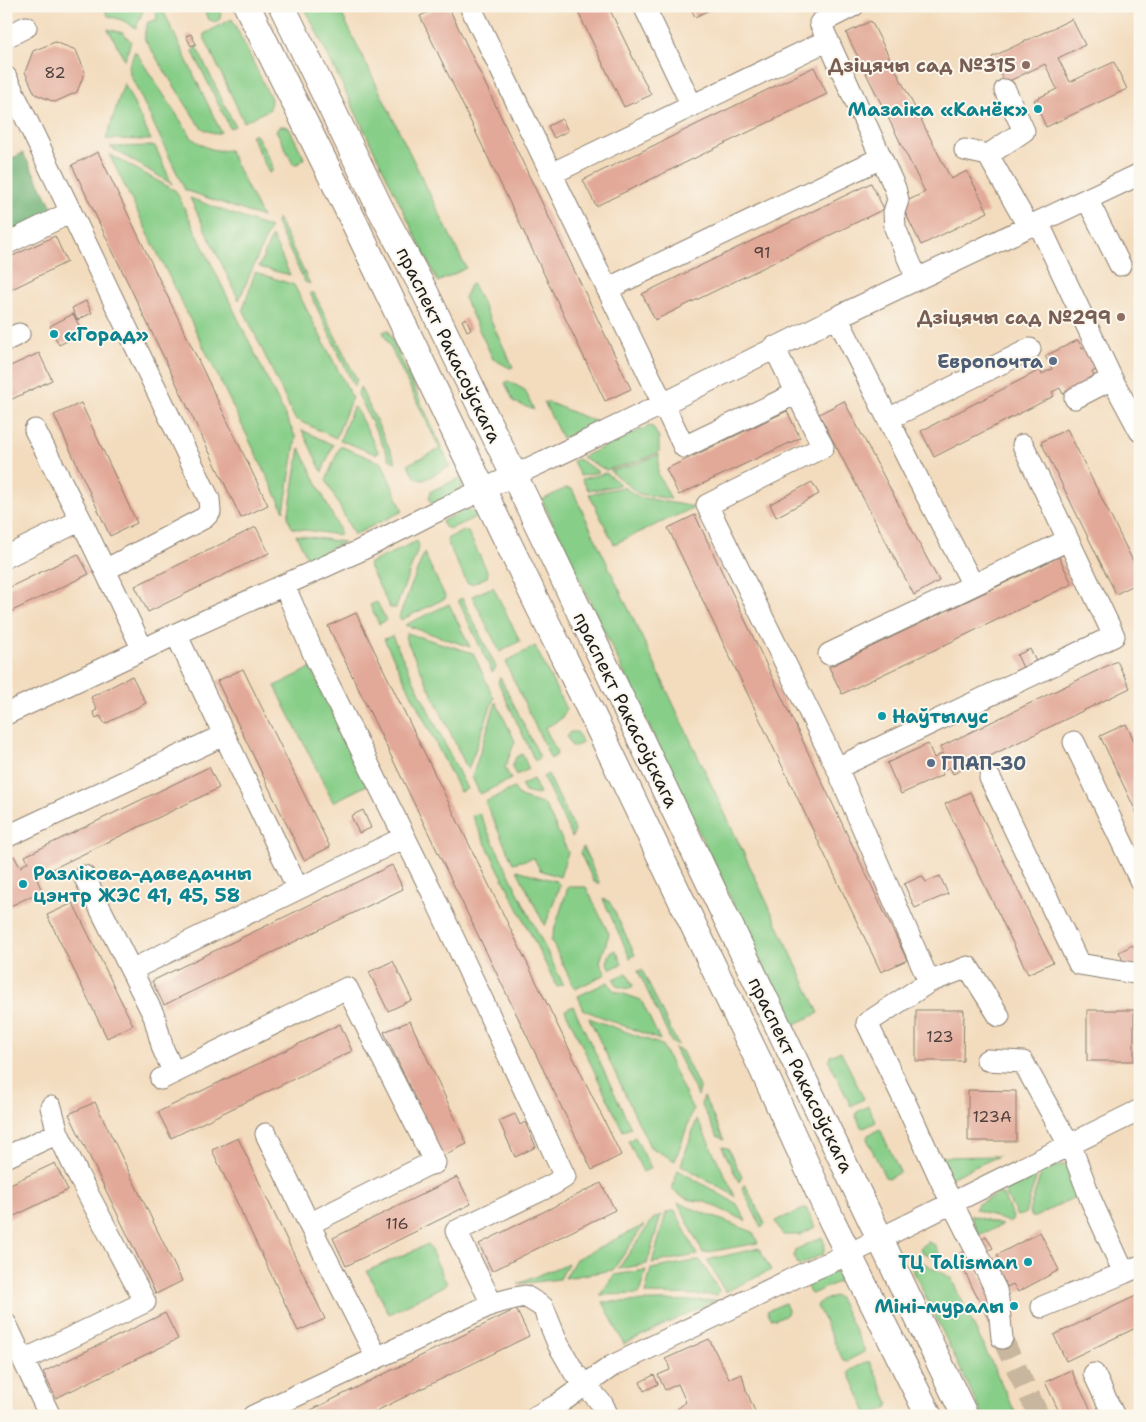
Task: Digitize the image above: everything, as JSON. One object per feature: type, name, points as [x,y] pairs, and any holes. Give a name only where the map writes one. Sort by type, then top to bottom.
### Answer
[{"type":"main road","name":"праспект Ракасоўскага","points":[[247,6],[353,220],[928,1416]]},
{"type":"main road","name":"праспект Ракасоўскага","points":[[282,6],[380,208],[425,292],[965,1416]]},
{"type":"main road","points":[[353,220],[380,208]]},
{"type":"lane","points":[[470,6],[684,447],[797,393]]},
{"type":"lane","points":[[644,6],[692,106]]},
{"type":"lane","points":[[853,6],[820,23],[897,194],[898,200],[894,212],[895,228],[917,279]]},
{"type":"lane","points":[[6,37],[26,27]]},
{"type":"lane","points":[[551,174],[828,40]]},
{"type":"lane","points":[[6,77],[209,499],[210,512],[204,518],[105,570]]},
{"type":"lane","points":[[988,155],[1024,131],[1005,90]]},
{"type":"lane","points":[[966,150],[988,155],[1033,224],[1140,431]]},
{"type":"lane","points":[[607,289],[881,158]]},
{"type":"lane","points":[[6,714],[359,551],[432,514],[663,404],[774,347],[1140,174]]},
{"type":"lane","points":[[1087,199],[1120,265]]},
{"type":"lane","points":[[6,244],[71,212]]},
{"type":"lane","points":[[837,317],[973,585]]},
{"type":"lane","points":[[774,347],[823,447],[707,505],[837,768],[928,982]]},
{"type":"lane","points":[[888,419],[1030,349]]},
{"type":"lane","points":[[1075,398],[1112,378]]},
{"type":"lane","points":[[35,430],[82,520],[143,650]]},
{"type":"lane","points":[[837,768],[1114,636],[1022,445]]},
{"type":"lane","points":[[6,557],[82,520]]},
{"type":"lane","points":[[829,654],[1068,540]]},
{"type":"lane","points":[[284,585],[315,658],[432,892],[566,1177],[456,1231],[492,1304]]},
{"type":"lane","points":[[176,634],[298,888]]},
{"type":"lane","points":[[6,837],[224,735]]},
{"type":"lane","points":[[1074,742],[1140,880]]},
{"type":"lane","points":[[990,778],[1079,964],[1140,974]]},
{"type":"lane","points":[[131,970],[405,837]]},
{"type":"lane","points":[[84,876],[154,1016],[163,1049],[167,1076],[347,988],[435,1163],[427,1165],[309,1224]]},
{"type":"lane","points":[[999,1016],[968,967],[928,982],[867,1023],[951,1203],[996,1290],[1002,1338]]},
{"type":"lane","points":[[987,1060],[1022,1062],[1069,1145],[1090,1200],[1132,1269],[1042,1307]]},
{"type":"lane","points":[[24,1360],[145,1302],[78,1175],[58,1133],[51,1107]]},
{"type":"lane","points":[[537,1416],[557,1406],[612,1366],[796,1276],[880,1239],[1140,1110]]},
{"type":"lane","points":[[6,1157],[58,1133]]},
{"type":"lane","points":[[266,1134],[377,1358]]},
{"type":"lane","points":[[253,1416],[492,1304],[525,1296],[543,1307],[558,1344],[574,1372],[603,1405],[608,1416]]},
{"type":"lane","points":[[6,1324],[50,1416]]},
{"type":"lane","points":[[1094,1374],[1114,1416]]},
{"type":"green space","points":[[103,6],[145,6],[136,28],[122,20],[108,16]]},
{"type":"green space","points":[[156,6],[161,6],[221,132],[216,134],[205,130],[199,125],[145,40],[148,22],[156,20],[157,15],[154,9]]},
{"type":"green space","points":[[202,6],[217,6],[221,14],[220,19],[215,22],[208,19]]},
{"type":"green space","points":[[304,6],[338,6],[466,268],[438,282]]},
{"type":"green space","points":[[232,19],[271,99],[270,109],[244,122],[204,37],[204,34]]},
{"type":"green space","points":[[108,29],[123,33],[131,41],[125,60]]},
{"type":"green space","points":[[196,46],[235,126],[230,128],[193,52]]},
{"type":"green space","points":[[135,51],[192,138],[209,148],[229,150],[262,217],[185,190],[130,74],[129,66]]},
{"type":"green space","points":[[124,83],[151,140],[106,139]]},
{"type":"green space","points":[[280,126],[289,128],[304,158],[299,163],[293,164],[276,130]]},
{"type":"green space","points":[[251,135],[257,136],[272,164],[273,170],[269,173]]},
{"type":"green space","points":[[155,146],[172,184],[110,147]]},
{"type":"green space","points":[[23,153],[56,214],[6,238],[6,161]]},
{"type":"green space","points":[[109,154],[176,191],[296,438],[284,511]]},
{"type":"green space","points":[[190,198],[270,228],[239,300]]},
{"type":"green space","points":[[278,218],[310,284],[305,282],[276,223]]},
{"type":"green space","points":[[272,236],[290,275],[259,267]]},
{"type":"green space","points":[[255,272],[294,285],[352,397],[336,438],[295,419],[243,309]]},
{"type":"green space","points":[[473,284],[513,367],[510,368],[493,359],[464,298],[470,285]]},
{"type":"green space","points":[[310,293],[314,293],[357,380],[354,386]]},
{"type":"green space","points":[[388,330],[450,466],[424,480],[421,480],[412,473],[408,464],[440,449],[383,332]]},
{"type":"green space","points":[[508,381],[525,390],[534,410],[514,402],[505,383]]},
{"type":"green space","points":[[360,387],[396,462],[390,460],[358,394]]},
{"type":"green space","points":[[544,402],[550,403],[599,423],[562,438]]},
{"type":"green space","points":[[353,407],[356,409],[379,453],[375,454],[340,440]]},
{"type":"green space","points":[[649,426],[653,427],[659,438],[659,452],[639,461],[606,470],[582,457]]},
{"type":"green space","points":[[302,430],[333,445],[322,472]]},
{"type":"green space","points":[[340,446],[382,463],[403,511],[354,535],[326,480]]},
{"type":"green space","points":[[300,448],[340,531],[339,535],[292,528],[288,518]]},
{"type":"green space","points":[[659,454],[658,474],[671,499],[639,494],[610,471],[639,463]]},
{"type":"green space","points":[[578,459],[599,472],[580,476],[573,461]]},
{"type":"green space","points":[[606,473],[619,485],[588,490],[582,479]]},
{"type":"green space","points":[[460,478],[463,487],[434,508],[429,498],[431,491]]},
{"type":"green space","points":[[623,487],[639,497],[695,507],[614,544],[589,494]]},
{"type":"green space","points":[[566,488],[572,489],[819,1013],[791,1026],[542,500]]},
{"type":"green space","points":[[468,509],[477,513],[478,516],[450,529],[445,527],[442,521]]},
{"type":"green space","points":[[464,531],[468,532],[488,573],[487,577],[472,584],[467,583],[447,542],[448,538]]},
{"type":"green space","points":[[296,535],[344,542],[308,559]]},
{"type":"green space","points":[[417,541],[419,546],[396,608],[390,608],[368,564]]},
{"type":"green space","points":[[424,553],[446,598],[401,620],[399,617]]},
{"type":"green space","points":[[493,587],[520,641],[500,652],[472,596]]},
{"type":"green space","points":[[462,598],[496,667],[492,672],[458,600]]},
{"type":"green space","points":[[377,602],[386,620],[379,624],[370,605]]},
{"type":"green space","points":[[449,604],[470,647],[405,625]]},
{"type":"green space","points":[[407,633],[473,653],[494,698],[468,770],[405,637]]},
{"type":"green space","points":[[392,636],[467,789],[460,792],[384,639]]},
{"type":"green space","points":[[535,646],[566,709],[561,719],[545,728],[557,752],[551,759],[506,664],[507,661]]},
{"type":"green space","points":[[311,668],[369,784],[333,802],[275,686]]},
{"type":"green space","points":[[500,677],[540,757],[535,761],[498,682]]},
{"type":"green space","points":[[496,702],[515,741],[505,768],[511,779],[480,794],[472,777]]},
{"type":"green space","points":[[570,732],[577,732],[582,742],[581,744],[572,747],[567,737]]},
{"type":"green space","points":[[522,754],[529,769],[516,775],[512,767],[516,757]]},
{"type":"green space","points":[[548,774],[575,831],[572,837],[543,777]]},
{"type":"green space","points":[[533,779],[540,794],[525,792],[521,785]]},
{"type":"green space","points":[[514,788],[520,797],[545,805],[568,852],[560,877],[540,870],[534,858],[513,863],[485,802]]},
{"type":"green space","points":[[479,813],[563,984],[557,987],[472,816]]},
{"type":"green space","points":[[583,847],[599,884],[594,882],[580,853]]},
{"type":"green space","points":[[517,870],[556,881],[560,885],[545,926]]},
{"type":"green space","points":[[568,887],[586,887],[609,934],[600,962],[606,974],[575,989],[551,940]]},
{"type":"green space","points":[[603,899],[610,902],[635,955],[630,958]]},
{"type":"green space","points":[[616,950],[622,964],[611,969],[607,963],[610,953]]},
{"type":"green space","points":[[642,970],[678,1045],[672,1043],[638,971]]},
{"type":"green space","points":[[627,973],[633,986],[628,989],[617,986],[614,979]]},
{"type":"green space","points":[[608,982],[613,990],[641,1000],[660,1040],[584,1010],[578,996]]},
{"type":"green space","points":[[573,1006],[631,1128],[623,1131],[565,1010]]},
{"type":"green space","points":[[589,1018],[662,1045],[693,1110],[675,1161],[650,1147]]},
{"type":"green space","points":[[674,1048],[682,1051],[700,1089],[698,1096]]},
{"type":"green space","points":[[841,1051],[864,1099],[851,1106],[829,1061],[830,1056]]},
{"type":"green space","points":[[704,1097],[724,1140],[717,1136],[701,1104]]},
{"type":"green space","points":[[868,1106],[876,1122],[864,1128],[861,1127],[856,1116],[857,1112]]},
{"type":"green space","points":[[697,1119],[735,1196],[681,1165]]},
{"type":"green space","points":[[880,1129],[900,1172],[889,1178],[885,1177],[867,1139],[868,1135]]},
{"type":"green space","points":[[635,1137],[651,1168],[643,1172],[628,1141]]},
{"type":"green space","points":[[722,1147],[728,1148],[742,1177],[739,1182]]},
{"type":"green space","points":[[999,1156],[948,1179],[934,1157]]},
{"type":"green space","points":[[1060,1165],[1065,1165],[1068,1168],[1081,1194],[1032,1217],[1029,1212],[1041,1173]]},
{"type":"green space","points":[[678,1170],[737,1204],[746,1221],[703,1201],[690,1200],[678,1194],[672,1189]]},
{"type":"green space","points":[[1035,1176],[1025,1214],[1017,1216],[1005,1190]]},
{"type":"green space","points":[[745,1184],[765,1224],[761,1227],[742,1188]]},
{"type":"green space","points":[[1000,1193],[1013,1217],[1008,1222],[975,1209],[978,1204]]},
{"type":"green space","points":[[678,1203],[753,1232],[758,1243],[703,1253]]},
{"type":"green space","points":[[806,1208],[815,1227],[800,1235],[783,1235],[775,1221]]},
{"type":"green space","points":[[675,1210],[697,1255],[652,1263],[666,1213]]},
{"type":"green space","points":[[661,1215],[647,1264],[618,1269],[653,1219]]},
{"type":"green space","points":[[970,1215],[1002,1225],[979,1235]]},
{"type":"green space","points":[[644,1225],[613,1270],[565,1278],[576,1259]]},
{"type":"green space","points":[[822,1237],[825,1245],[823,1254],[799,1266],[794,1256],[795,1250]]},
{"type":"green space","points":[[928,1242],[935,1245],[939,1254],[931,1257],[922,1253],[920,1247]]},
{"type":"green space","points":[[428,1244],[447,1284],[389,1314],[367,1271]]},
{"type":"green space","points":[[759,1248],[771,1270],[725,1292],[707,1260]]},
{"type":"green space","points":[[700,1260],[719,1290],[717,1295],[645,1294],[651,1269]]},
{"type":"green space","points":[[918,1260],[951,1278],[1017,1416],[983,1416],[910,1264]]},
{"type":"green space","points":[[568,1263],[560,1279],[518,1284]]},
{"type":"green space","points":[[646,1270],[639,1294],[600,1295],[614,1275]]},
{"type":"green space","points":[[831,1270],[837,1272],[842,1280],[812,1294],[810,1293],[804,1281]]},
{"type":"green space","points":[[834,1296],[839,1298],[864,1349],[864,1352],[847,1361],[843,1360],[817,1306],[820,1302]]},
{"type":"green space","points":[[716,1300],[624,1344],[603,1302]]},
{"type":"green space","points":[[785,1303],[788,1310],[787,1314],[776,1319],[771,1318],[767,1311]]},
{"type":"green space","points":[[866,1362],[870,1362],[889,1403],[887,1408],[873,1415],[867,1413],[849,1373]]},
{"type":"building","points":[[441,6],[448,6],[631,389],[605,401],[420,16]]},
{"type":"building","points":[[575,6],[608,6],[651,95],[624,107]]},
{"type":"building","points":[[690,6],[717,6],[695,17]]},
{"type":"building","points":[[1072,19],[1085,45],[1058,58],[1070,82],[1114,62],[1127,89],[1046,127],[1034,100],[1057,89],[1045,64],[1005,83],[992,57]]},
{"type":"building","points":[[871,21],[951,179],[967,171],[988,212],[921,245],[901,204],[925,192],[846,33]]},
{"type":"building","points":[[191,34],[196,44],[191,46],[186,36]]},
{"type":"building","points":[[55,42],[76,50],[85,72],[77,92],[55,102],[35,94],[25,72],[33,51]]},
{"type":"building","points":[[814,67],[827,94],[596,206],[583,180]]},
{"type":"building","points":[[562,119],[568,131],[554,138],[548,126]]},
{"type":"building","points":[[98,152],[268,505],[241,518],[72,165]]},
{"type":"building","points":[[871,183],[884,209],[655,320],[642,294]]},
{"type":"building","points":[[55,236],[67,262],[6,292],[6,259]]},
{"type":"building","points":[[1140,258],[1140,274],[1134,261]]},
{"type":"building","points":[[86,301],[92,313],[77,320],[72,308]]},
{"type":"building","points":[[73,314],[83,333],[59,345],[50,326]]},
{"type":"building","points":[[466,318],[471,329],[467,331],[462,320]]},
{"type":"building","points":[[1078,340],[1082,348],[1090,344],[1102,367],[1092,372],[1095,378],[1063,394],[1060,388],[1052,392],[1054,396],[934,457],[921,431],[1040,370],[1042,374],[1052,369],[1045,356]]},
{"type":"building","points":[[39,353],[52,380],[6,402],[6,368]]},
{"type":"building","points":[[844,401],[939,581],[914,595],[819,414]]},
{"type":"building","points":[[81,403],[137,523],[110,536],[54,415]]},
{"type":"building","points":[[787,411],[800,438],[679,495],[666,469]]},
{"type":"building","points":[[1067,429],[1140,575],[1140,582],[1116,594],[1041,442]]},
{"type":"building","points":[[812,482],[819,494],[776,517],[770,504]]},
{"type":"building","points":[[695,515],[907,960],[881,972],[668,528]]},
{"type":"building","points":[[256,527],[269,553],[148,612],[135,586]]},
{"type":"building","points":[[78,554],[89,574],[6,614],[6,589]]},
{"type":"building","points":[[1059,557],[1072,584],[842,694],[829,667]]},
{"type":"building","points":[[356,613],[621,1155],[592,1170],[328,626]]},
{"type":"building","points":[[1030,649],[1039,668],[1026,674],[1017,655]]},
{"type":"building","points":[[1117,661],[1130,688],[953,774],[950,767],[941,771],[943,775],[901,794],[887,763],[928,744],[934,758],[943,753],[940,747]]},
{"type":"building","points":[[243,669],[330,847],[304,860],[217,681]]},
{"type":"building","points":[[132,676],[146,703],[105,724],[100,716],[96,718],[93,712],[97,710],[91,697]]},
{"type":"building","points":[[1126,724],[1140,753],[1140,820],[1100,736]]},
{"type":"building","points":[[209,767],[219,788],[36,877],[42,891],[6,908],[6,860],[14,856],[20,867],[28,862],[25,856]]},
{"type":"building","points":[[970,792],[1053,962],[1028,974],[945,804]]},
{"type":"building","points":[[363,810],[371,828],[359,833],[351,816]]},
{"type":"building","points":[[392,865],[403,889],[164,1005],[152,981]]},
{"type":"building","points":[[922,876],[926,882],[940,876],[948,894],[915,908],[904,884]]},
{"type":"building","points":[[73,903],[133,1025],[107,1038],[47,915]]},
{"type":"building","points":[[1133,945],[1140,963],[1127,969],[1119,952]]},
{"type":"building","points":[[393,961],[412,1000],[388,1011],[369,972]]},
{"type":"building","points":[[916,1010],[964,1010],[963,1061],[916,1061]]},
{"type":"building","points":[[1087,1010],[1134,1010],[1134,1061],[1087,1061]]},
{"type":"building","points":[[410,1021],[467,1144],[442,1156],[384,1032]]},
{"type":"building","points":[[340,1024],[352,1051],[171,1138],[158,1112]]},
{"type":"building","points":[[968,1090],[1016,1091],[1016,1141],[968,1141]]},
{"type":"building","points":[[95,1102],[182,1281],[156,1294],[69,1114]]},
{"type":"building","points":[[515,1114],[520,1125],[525,1122],[536,1147],[515,1157],[499,1121]]},
{"type":"building","points":[[238,1138],[325,1319],[298,1331],[212,1150]]},
{"type":"building","points":[[55,1163],[68,1190],[6,1220],[6,1186]]},
{"type":"building","points":[[457,1177],[471,1204],[346,1266],[333,1238]]},
{"type":"building","points":[[601,1183],[615,1210],[492,1271],[479,1244]]},
{"type":"building","name":"ТЦ Talisman","points":[[1040,1232],[1059,1270],[1018,1292],[1013,1284],[1007,1287],[999,1272],[1005,1270],[997,1255]]},
{"type":"building","points":[[986,1236],[993,1248],[987,1251],[980,1240]]},
{"type":"building","points":[[967,1250],[992,1298],[992,1327],[957,1256]]},
{"type":"building","points":[[1140,1294],[1140,1326],[1066,1361],[1054,1335]]},
{"type":"building","points":[[516,1309],[529,1336],[366,1416],[299,1416]]},
{"type":"building","points":[[165,1313],[178,1339],[56,1398],[43,1372]]},
{"type":"building","points":[[709,1339],[729,1379],[742,1374],[746,1390],[757,1416],[668,1416],[686,1402],[678,1384],[665,1390],[658,1375],[670,1370],[665,1359]]},
{"type":"building","points":[[1071,1370],[1094,1416],[1061,1416],[1045,1382]]},
{"type":"building","points":[[654,1375],[658,1384],[644,1391],[640,1382]]},
{"type":"building","points":[[6,1402],[13,1416],[6,1416]]},
{"type":"tunnel","points":[[1002,1338],[1039,1416]]},
{"type":"place","name":"Дзіцячы сад №315","points":[[1026,65]]},
{"type":"place","name":"Мазаіка «Канёк»","points":[[1038,109]]},
{"type":"place","name":"Дзіцячы сад №299","points":[[1121,317]]},
{"type":"place","name":"«Горад»","points":[[54,334]]},
{"type":"place","name":"Европочта","points":[[1053,361]]},
{"type":"place","name":"Наўтылус","points":[[882,716]]},
{"type":"place","name":"ГПАП-30","points":[[931,763]]},
{"type":"place","name":"Разлікова-даведачны цэнтр ЖЭС 41, 45, 58","points":[[23,884]]},
{"type":"place","name":"ТЦ Talisman","points":[[1028,1262]]},
{"type":"place","name":"Міні-муралы","points":[[1014,1306]]}]
